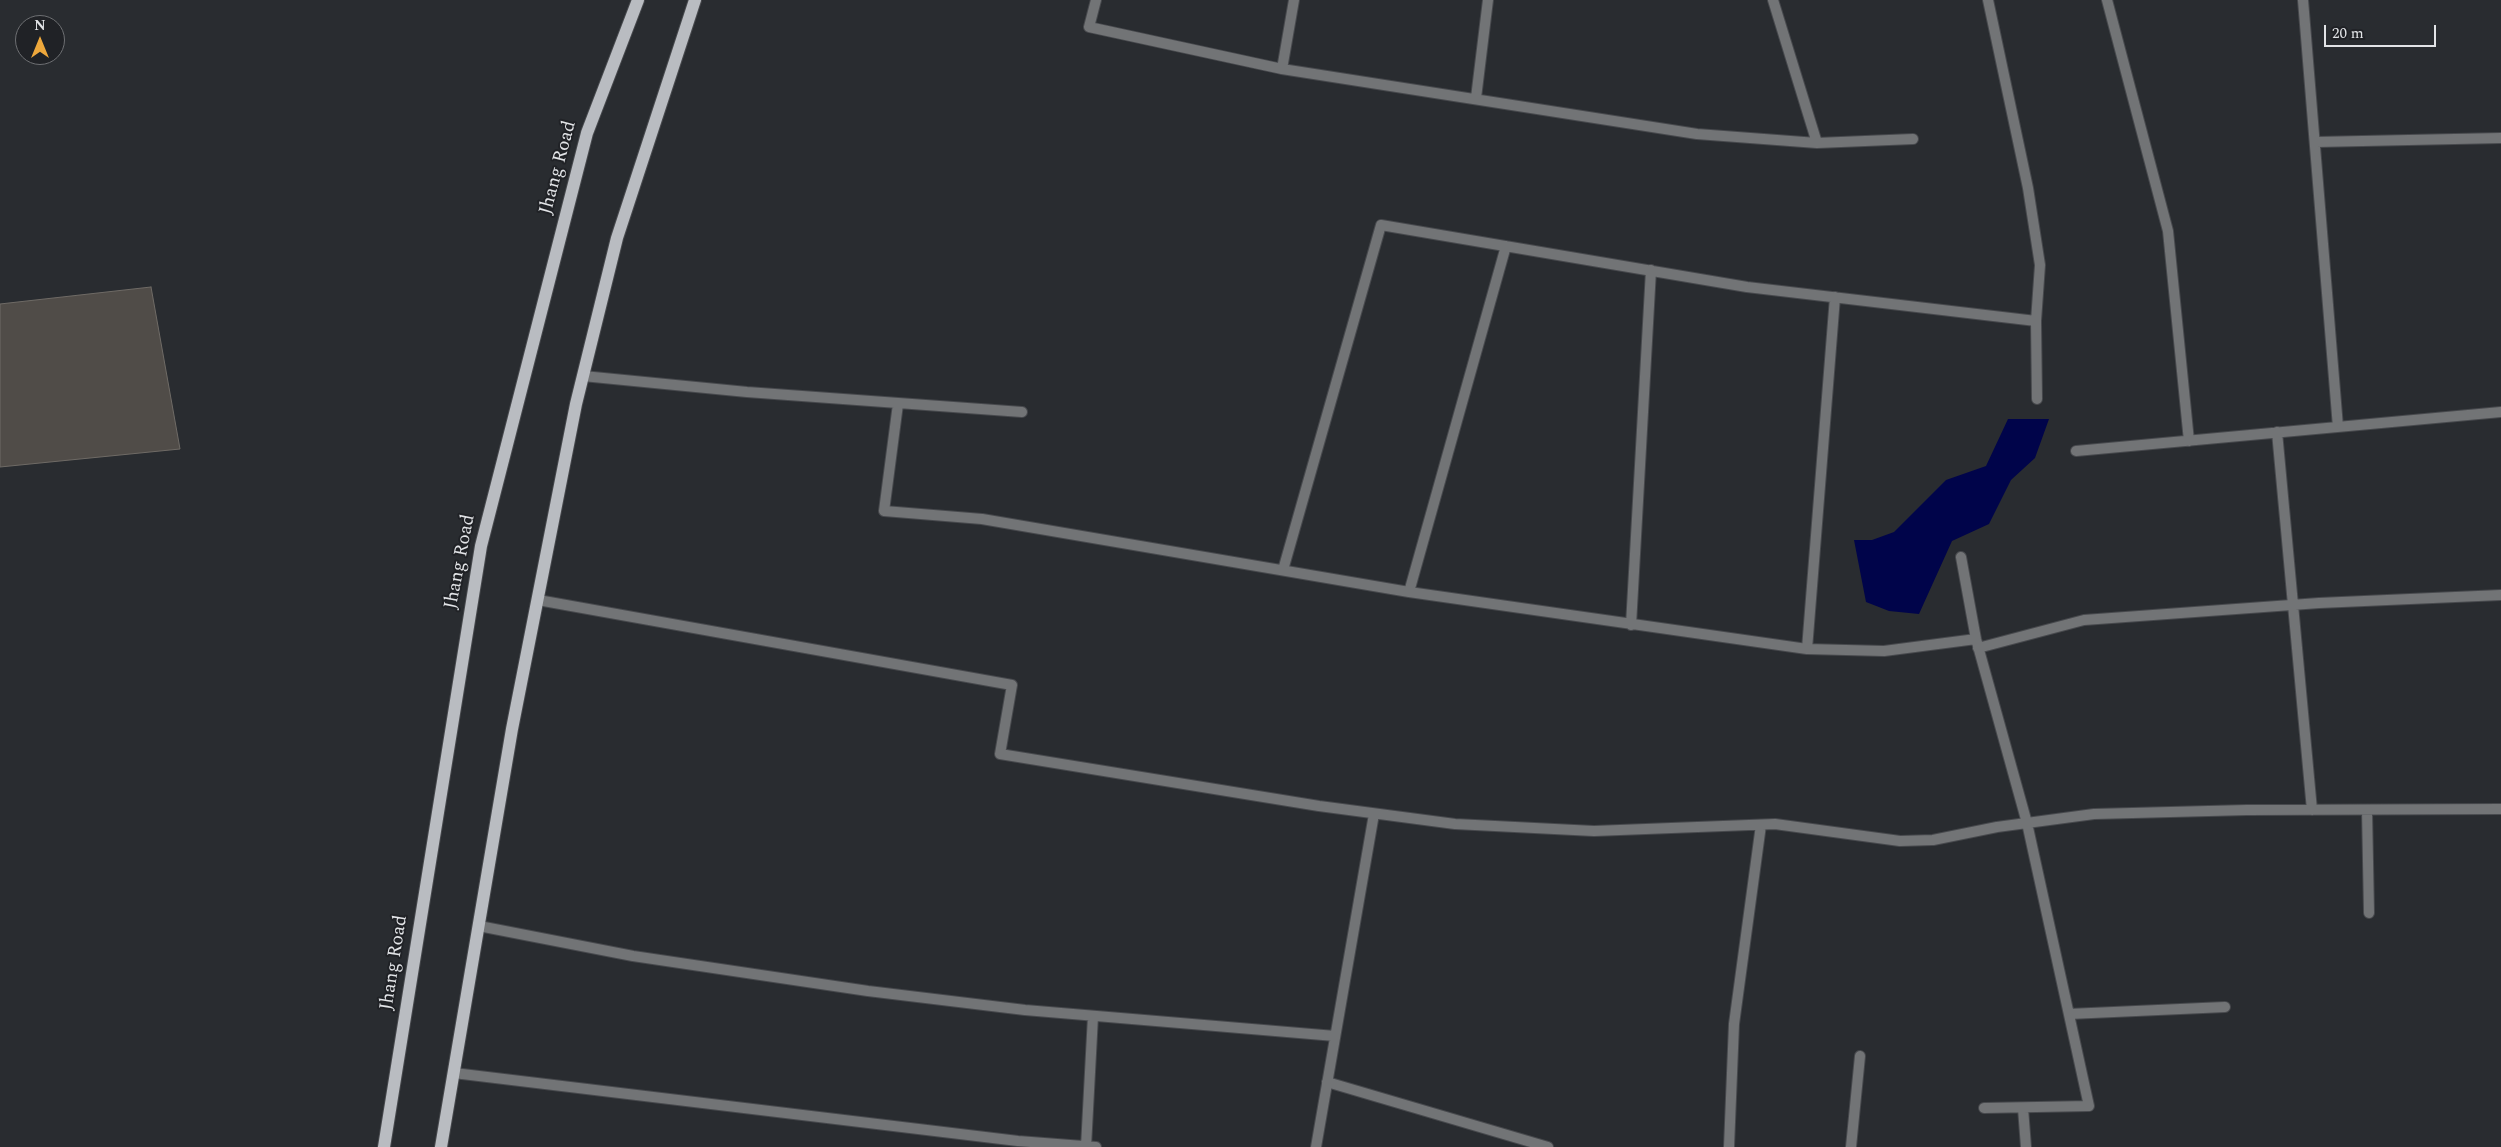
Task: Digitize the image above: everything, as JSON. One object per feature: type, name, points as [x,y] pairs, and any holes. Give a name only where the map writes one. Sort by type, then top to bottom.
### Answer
[{"type":"main road","name":"Jhang Road","points":[[384,1147],[480,546],[587,133],[638,0]]},
{"type":"main road","points":[[441,1147],[512,729],[583,376],[617,238],[695,0]]},
{"type":"street","points":[[1096,0],[1089,27],[1282,69],[1698,134],[1817,143],[1913,139]]},
{"type":"street","points":[[1282,69],[1294,0]]},
{"type":"street","points":[[1476,98],[1488,0]]},
{"type":"street","points":[[1773,0],[1817,143]]},
{"type":"street","points":[[1988,0],[2028,188],[2040,265],[2036,321],[2037,399]]},
{"type":"street","points":[[2107,0],[2168,230],[2189,441]]},
{"type":"street","points":[[2303,0],[2338,427]]},
{"type":"street","points":[[2316,142],[2501,138]]},
{"type":"street","points":[[1283,570],[1381,225],[1747,286],[2036,321]]},
{"type":"street","points":[[1410,592],[1506,246]]},
{"type":"street","points":[[1631,624],[1651,270]]},
{"type":"street","points":[[1807,649],[1836,297]]},
{"type":"street","points":[[583,376],[898,404],[1022,412]]},
{"type":"street","points":[[898,404],[884,511],[982,519],[1410,592],[1807,649],[1884,651],[1977,643],[2084,620],[2294,605],[2501,595]]},
{"type":"street","points":[[2076,451],[2501,412]]},
{"type":"street","points":[[2277,432],[2312,810]]},
{"type":"street","points":[[1961,557],[1977,643],[2027,823],[2089,1106],[1984,1108]]},
{"type":"street","points":[[538,600],[1012,685],[1000,754],[1374,814],[1455,824],[1594,831],[1775,824],[1900,841],[1933,840],[2027,823],[2094,814],[2501,809]]},
{"type":"street","points":[[2366,810],[2369,913]]},
{"type":"street","points":[[1316,1147],[1374,814]]},
{"type":"street","points":[[1729,1147],[1734,1024],[1761,825]]},
{"type":"street","points":[[479,926],[653,959],[868,991],[1025,1010],[1335,1036]]},
{"type":"street","points":[[2069,1014],[2225,1007]]},
{"type":"street","points":[[454,1073],[1018,1141],[1090,1147],[1093,1016]]},
{"type":"street","points":[[1850,1147],[1860,1056]]},
{"type":"street","points":[[1327,1082],[1548,1147]]},
{"type":"street","points":[[2023,1108],[2026,1147]]},
{"type":"shaded area","points":[[2008,419],[2049,419],[2035,458],[2011,480],[1989,524],[1952,541],[1919,614],[1889,611],[1866,602],[1854,540],[1872,540],[1894,532],[1946,480],[1986,466]]},
{"type":"building","points":[[151,287],[180,449],[0,467],[0,304]]}]
